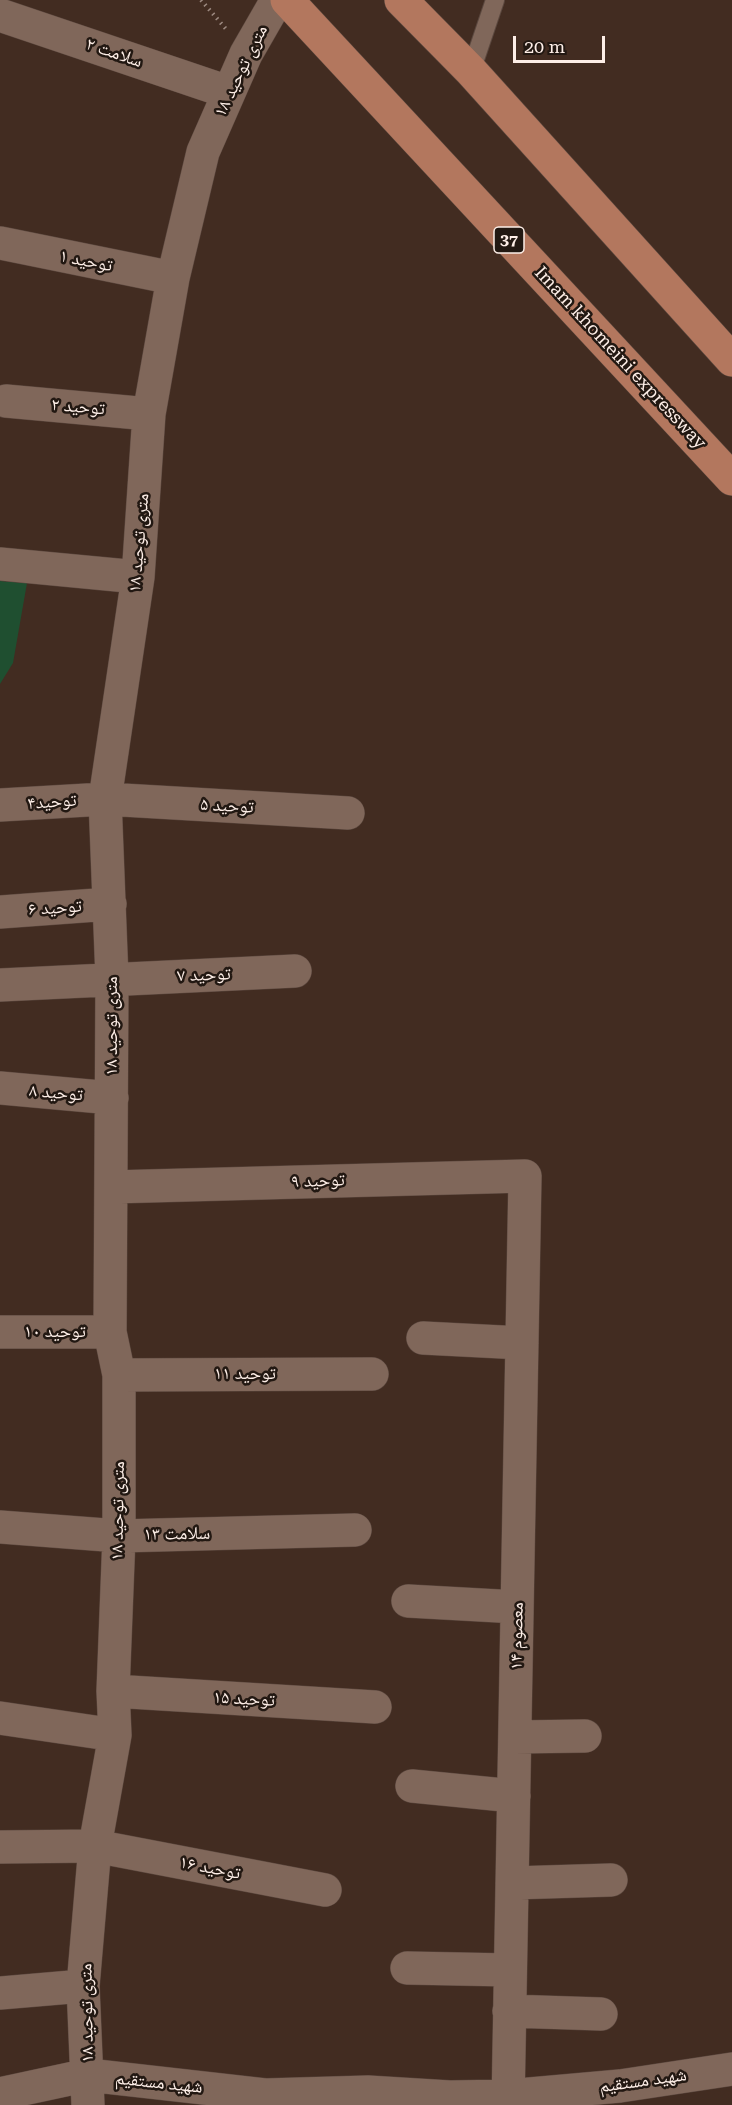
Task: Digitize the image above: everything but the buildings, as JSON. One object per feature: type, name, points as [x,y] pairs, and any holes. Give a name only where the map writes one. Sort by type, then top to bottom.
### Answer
[{"type":"highway","name":"Imam khomeini expressway","points":[[286,0],[732,479]]},
{"type":"highway","points":[[401,0],[471,71],[732,360]]},
{"type":"street","name":"۱۸ متری توحید","points":[[88,2090],[83,1986],[95,1846],[115,1735],[112,1691],[119,1536],[119,1375],[110,1332],[112,979],[105,799],[138,577],[149,414],[173,278],[203,152],[246,54],[277,0]]},
{"type":"street","name":"سلامت ۲","points":[[0,15],[228,92]]},
{"type":"street","name":"توحید ۱","points":[[0,243],[173,278]]},
{"type":"street","name":"توحید ۲","points":[[6,401],[149,414]]},
{"type":"street","points":[[0,564],[138,577]]},
{"type":"street","name":"توحید۴","points":[[0,805],[105,799]]},
{"type":"street","name":"توحید ۵","points":[[105,799],[348,813]]},
{"type":"street","name":"توحید ۶","points":[[0,912],[110,904]]},
{"type":"street","name":"توحید ۷","points":[[0,985],[295,971]]},
{"type":"street","name":"توحید ۸","points":[[0,1088],[112,1098]]},
{"type":"street","name":"توحید ۹","points":[[111,1187],[525,1176]]},
{"type":"street","name":"۱۴ معصوم","points":[[508,2101],[525,1176]]},
{"type":"street","name":"توحید ۱۰","points":[[0,1332],[110,1332]]},
{"type":"street","points":[[423,1338],[522,1343]]},
{"type":"street","name":"توحید ۱۱","points":[[119,1375],[372,1374]]},
{"type":"street","name":"سلامت ۱۳","points":[[0,1527],[119,1536],[355,1530]]},
{"type":"street","points":[[408,1601],[517,1607]]},
{"type":"street","name":"توحید ۱۵","points":[[112,1691],[375,1707]]},
{"type":"street","points":[[0,1718],[115,1735]]},
{"type":"street","points":[[515,1737],[585,1736]]},
{"type":"street","points":[[412,1786],[514,1796]]},
{"type":"street","name":"توحید ۱۶","points":[[0,1847],[95,1846],[325,1890]]},
{"type":"street","points":[[512,1883],[611,1880]]},
{"type":"street","points":[[407,1968],[510,1970]]},
{"type":"street","points":[[0,1993],[83,1986]]},
{"type":"street","points":[[509,2011],[601,2014]]},
{"type":"street","name":"شهید مستقیم","points":[[0,2094],[88,2090],[264,2100],[450,2097],[508,2101],[620,2095],[732,2068]]},
{"type":"lane","points":[[471,71],[495,0]]},
{"type":"green space","points":[[0,581],[27,583],[13,663],[0,684]]}]
